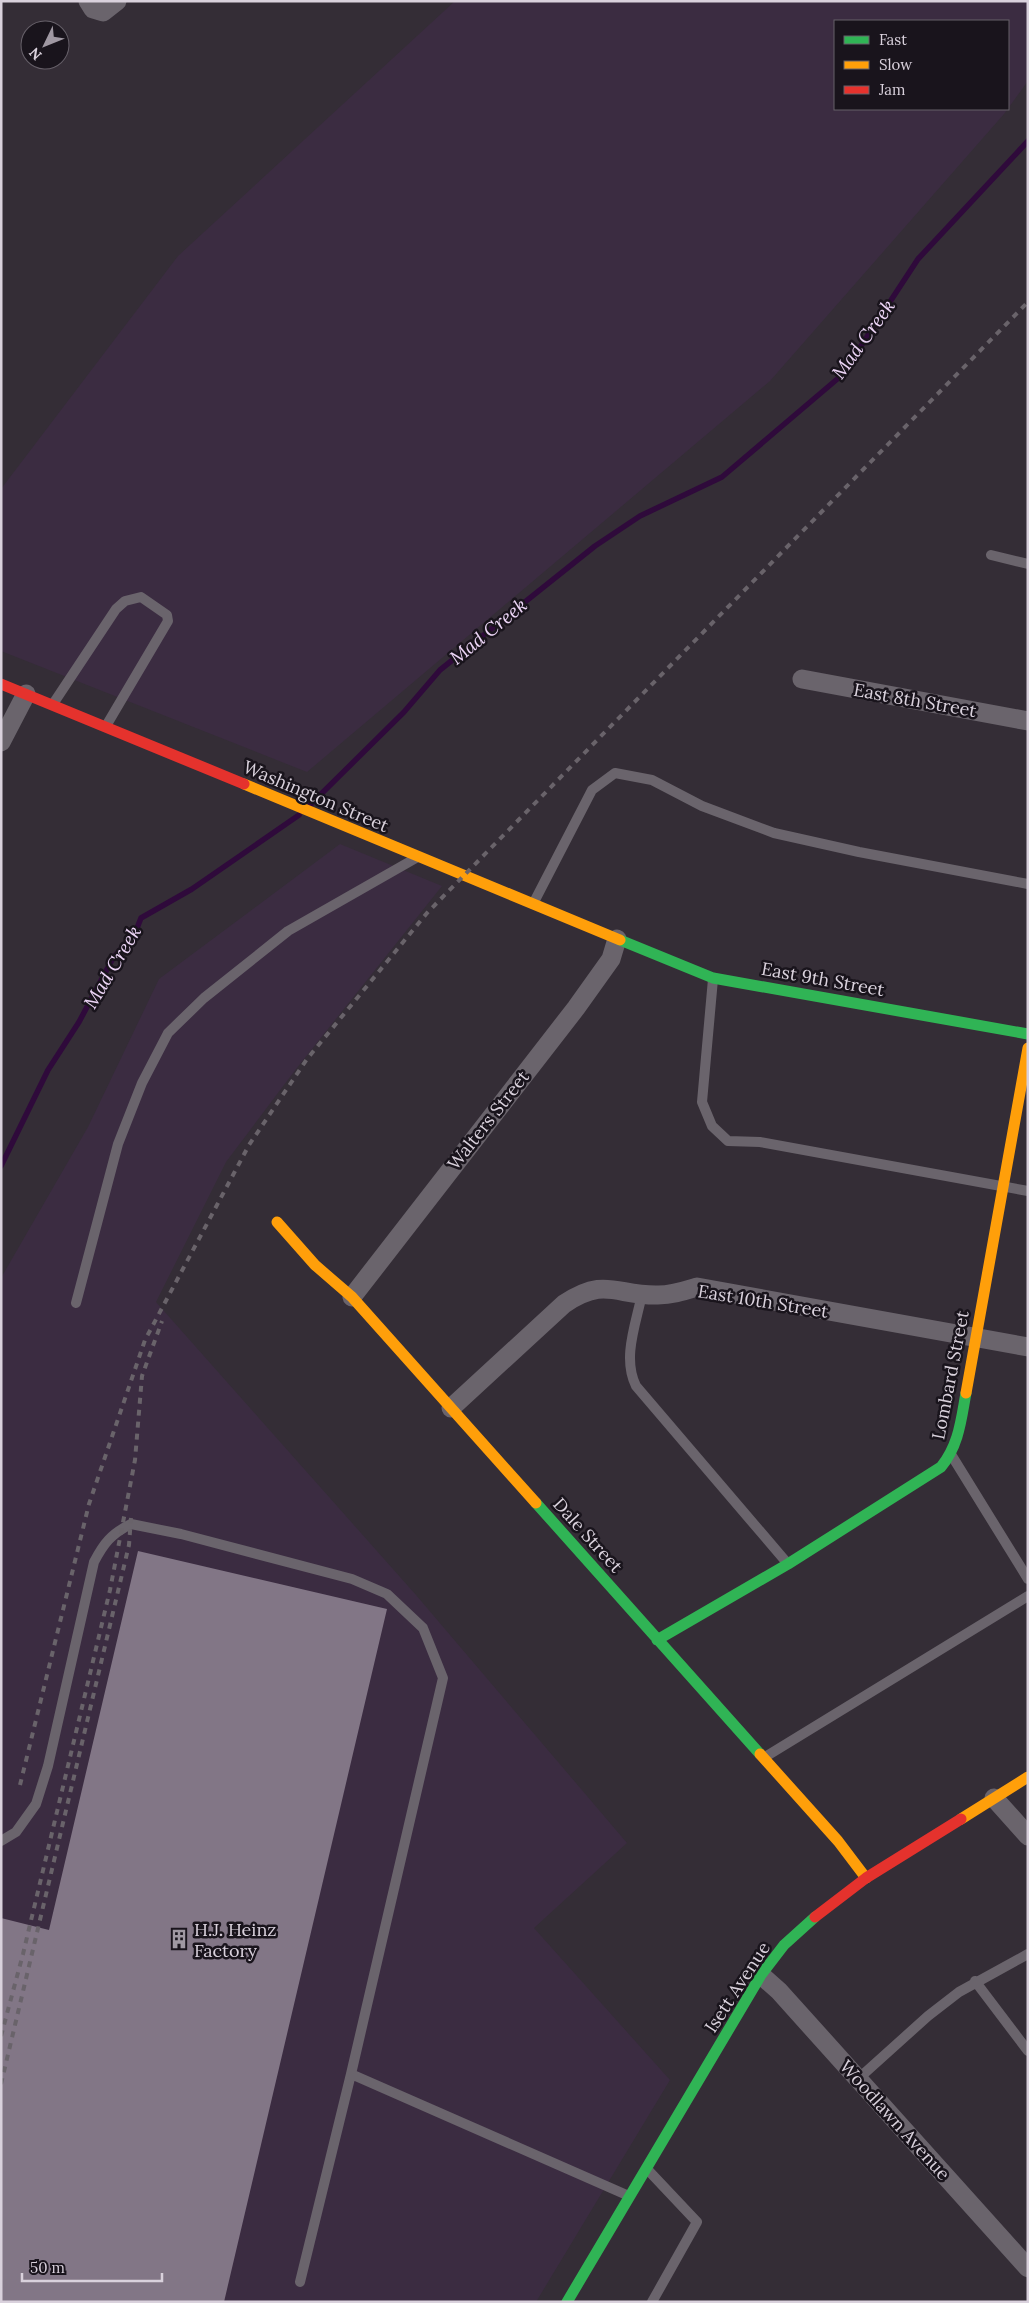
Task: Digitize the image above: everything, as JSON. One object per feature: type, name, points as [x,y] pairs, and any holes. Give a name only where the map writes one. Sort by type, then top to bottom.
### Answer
[{"type":"main road","name":"Washington Street","points":[[1,684],[355,832],[465,874],[617,939]]},
{"type":"main road","name":"East 9th Street","points":[[617,939],[713,978],[1028,1034]]},
{"type":"main road","name":"Lombard Street","points":[[657,1640],[788,1564],[941,1467],[951,1455],[957,1442],[1028,1048]]},
{"type":"main road","name":"Dale Street","points":[[277,1222],[315,1265],[352,1297],[838,1841],[866,1878]]},
{"type":"main road","name":"Isett Avenue","points":[[567,2302],[761,1975],[784,1945],[811,1920],[866,1878],[1028,1777]]},
{"type":"street","points":[[88,1],[93,9],[103,12],[117,1]]},
{"type":"street","name":"East 8th Street","points":[[802,680],[1028,721]]},
{"type":"street","points":[[1,742],[26,694]]},
{"type":"street","name":"Walters Street","points":[[352,1297],[581,1001],[611,959],[617,939]]},
{"type":"street","name":"East 10th Street","points":[[450,1408],[564,1304],[579,1294],[609,1287],[642,1294],[675,1294],[697,1287],[1028,1347]]},
{"type":"street","points":[[994,1798],[1028,1836]]},
{"type":"street","name":"Woodlawn Avenue","points":[[761,1975],[779,1991],[1028,2268]]},
{"type":"lane","points":[[991,555],[1028,564]]},
{"type":"lane","points":[[52,705],[116,609],[125,601],[141,597],[167,615],[168,620],[106,727]]},
{"type":"lane","points":[[533,904],[592,790],[615,773],[652,780],[702,806],[774,833],[859,852],[1028,884]]},
{"type":"lane","points":[[76,1303],[118,1144],[142,1083],[168,1032],[204,998],[288,931],[417,857]]},
{"type":"lane","points":[[713,978],[702,1102],[712,1126],[728,1140],[760,1142],[1028,1191]]},
{"type":"lane","points":[[642,1294],[630,1352],[630,1374],[636,1386],[788,1564]]},
{"type":"lane","points":[[951,1455],[1028,1579]]},
{"type":"lane","points":[[1,1840],[16,1832],[36,1804],[48,1766],[94,1562],[107,1539],[123,1527],[130,1524],[181,1534],[352,1579],[387,1594],[423,1628],[443,1678],[352,2074],[300,2282]]},
{"type":"lane","points":[[764,1758],[1028,1596]]},
{"type":"lane","points":[[858,2079],[928,2016],[975,1981],[1028,1954]]},
{"type":"lane","points":[[975,1981],[1028,2051]]},
{"type":"lane","points":[[352,2074],[630,2196]]},
{"type":"lane","points":[[647,2168],[697,2222],[652,2302]]},
{"type":"shaded area","points":[[455,1],[1028,1],[1028,81],[1009,108],[1009,20],[834,20],[834,110],[1007,110],[770,381],[307,772],[1,651],[1,489],[178,256]]},
{"type":"shaded area","points":[[340,844],[442,886],[296,1069],[226,1162],[156,1302],[416,1595],[627,1843],[534,1928],[670,2080],[536,2302],[1,2302],[1,1278],[88,1127],[159,979]]},
{"type":"building","name":"H.J. Heinz Factory","points":[[138,1551],[387,1609],[224,2302],[1,2302],[1,1918],[49,1930]]},
{"type":"waterway","name":"Mad Creek","points":[[310,805],[404,712],[440,670],[595,546],[640,516],[722,477],[842,375],[918,259],[1028,141]]},
{"type":"waterway","name":"Mad Creek","points":[[1,1166],[48,1070],[79,1022],[113,958],[135,933],[141,918],[192,889],[299,815]]},
{"type":"railway","points":[[20,1785],[89,1504],[145,1340],[249,1145],[307,1059],[427,913],[1028,302]]},
{"type":"railway","points":[[1,2036],[23,1954],[110,1590],[135,1460],[142,1376],[162,1321]]},
{"type":"railway","points":[[1,2084],[129,1545],[131,1518]]},
{"type":"traffic: fast","points":[[620,940],[713,978],[1028,1034]]},
{"type":"traffic: fast","points":[[657,1640],[788,1564],[941,1467],[956,1441],[966,1393]]},
{"type":"traffic: fast","points":[[536,1503],[760,1754]]},
{"type":"traffic: fast","points":[[567,2302],[761,1975],[784,1945],[815,1917]]},
{"type":"traffic: slow","points":[[244,784],[620,940]]},
{"type":"traffic: slow","points":[[966,1393],[1028,1048]]},
{"type":"traffic: slow","points":[[277,1222],[315,1265],[352,1297],[536,1503]]},
{"type":"traffic: slow","points":[[760,1754],[838,1841],[866,1878]]},
{"type":"traffic: slow","points":[[961,1819],[1028,1777]]},
{"type":"traffic: jam","points":[[1,684],[244,784]]},
{"type":"traffic: jam","points":[[815,1917],[866,1878],[961,1819]]},
{"type":"place","name":"H.J. Heinz Factory","points":[[179,1939]]}]
